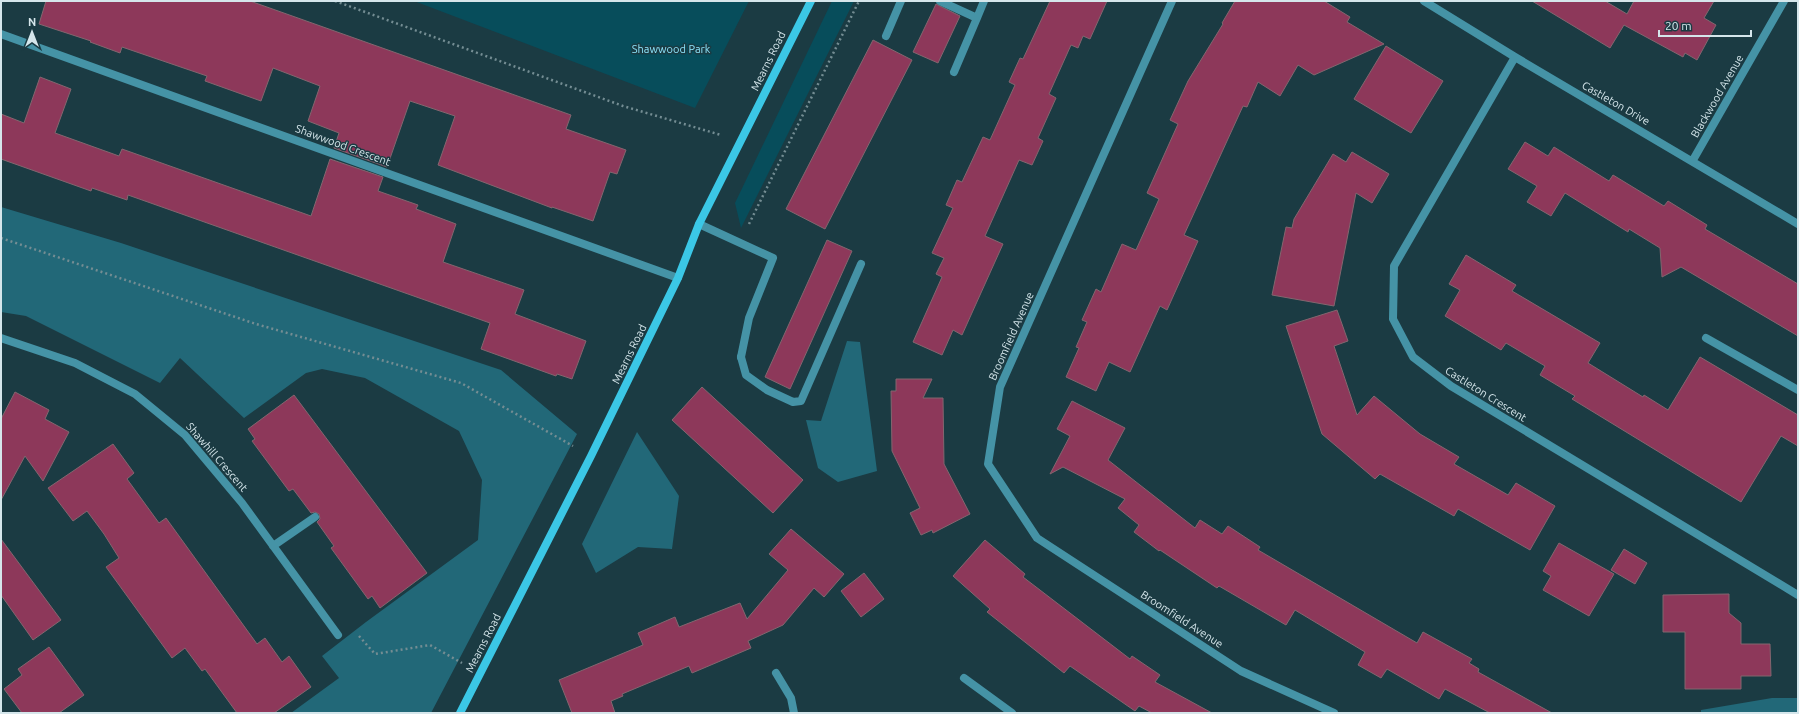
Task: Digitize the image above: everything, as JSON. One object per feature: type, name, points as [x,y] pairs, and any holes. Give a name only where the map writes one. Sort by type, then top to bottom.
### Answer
[{"type":"street","name":"Mearns Road","points":[[460,713],[591,456],[678,278],[699,224],[811,1]]},
{"type":"street","points":[[886,36],[901,1]]},
{"type":"street","points":[[940,1],[977,18]]},
{"type":"street","points":[[954,72],[984,1]]},
{"type":"street","name":"Broomfield Avenue","points":[[1172,1],[1000,387],[988,464],[1037,538],[1241,671],[1334,713]]},
{"type":"street","name":"Castleton Drive","points":[[1424,1],[1515,57],[1692,160],[1798,224]]},
{"type":"street","name":"Blackwood Avenue","points":[[1692,160],[1784,1]]},
{"type":"street","name":"Shawwood Crescent","points":[[1,34],[678,278]]},
{"type":"street","name":"Castleton Crescent","points":[[1515,57],[1394,266],[1394,319],[1413,357],[1451,386],[1795,595],[1798,595]]},
{"type":"street","points":[[699,224],[773,258],[749,318],[741,357],[746,375],[766,390],[793,402],[801,401],[861,264]]},
{"type":"street","name":"Shawhill Crescent","points":[[1,338],[75,363],[135,394],[185,435],[242,503],[338,635]]},
{"type":"street","points":[[1706,338],[1798,390]]},
{"type":"street","points":[[274,546],[315,516]]},
{"type":"street","points":[[776,673],[791,698],[794,713]]},
{"type":"street","points":[[964,678],[1012,713]]},
{"type":"path","points":[[335,1],[623,106],[741,141]]},
{"type":"path","points":[[740,243],[859,1]]},
{"type":"path","points":[[1,238],[256,324],[461,383],[591,456]]},
{"type":"path","points":[[338,635],[350,626],[374,654],[430,645],[480,673]]},
{"type":"green space","name":"Shawwood Park","points":[[414,1],[749,1],[695,108]]},
{"type":"green space","points":[[832,1],[854,1],[741,228],[735,203]]},
{"type":"shaded area","points":[[1,207],[121,243],[501,370],[577,434],[431,713],[291,713],[339,678],[322,656],[478,540],[482,480],[459,431],[365,378],[322,369],[306,373],[244,418],[180,358],[160,383],[26,316],[1,312]]},
{"type":"shaded area","points":[[847,341],[860,342],[877,471],[838,482],[818,468],[806,420],[821,421]]},
{"type":"shaded area","points":[[637,432],[679,496],[672,549],[638,547],[596,573],[582,544]]},
{"type":"shaded area","points":[[1772,698],[1798,698],[1798,713],[1701,713],[1701,710]]},
{"type":"building","points":[[46,1],[250,1],[571,115],[566,129],[626,150],[617,174],[610,172],[593,221],[552,208],[438,165],[455,116],[410,101],[387,167],[334,148],[339,133],[308,121],[320,86],[273,68],[261,101],[205,81],[207,76],[122,47],[120,53],[90,42],[91,41],[39,24]]},
{"type":"building","points":[[1050,1],[1107,1],[1090,39],[1083,36],[1078,48],[1071,45],[1049,94],[1056,98],[1038,138],[1043,141],[1032,165],[1019,160],[985,236],[1003,244],[962,335],[953,330],[942,355],[913,342],[942,277],[936,274],[944,258],[932,253],[953,208],[946,205],[957,180],[962,182],[983,137],[990,140],[1015,85],[1009,82],[1020,58],[1023,59]]},
{"type":"building","points":[[1235,1],[1324,1],[1350,17],[1347,22],[1384,44],[1314,75],[1298,65],[1280,96],[1258,82],[1247,107],[1243,106],[1184,235],[1198,241],[1167,310],[1160,306],[1130,372],[1109,362],[1096,391],[1066,377],[1079,348],[1076,347],[1087,322],[1082,320],[1096,289],[1101,292],[1122,244],[1136,250],[1159,199],[1147,193],[1178,124],[1170,120],[1188,81],[1223,24],[1222,23]]},
{"type":"building","points":[[1532,1],[1605,1],[1627,14],[1634,1],[1714,1],[1704,18],[1716,25],[1697,60],[1685,53],[1683,57],[1624,25],[1610,48]]},
{"type":"building","points":[[936,4],[960,16],[938,63],[913,52]]},
{"type":"building","points":[[873,40],[912,60],[825,229],[786,209]]},
{"type":"building","points":[[1386,46],[1443,81],[1411,133],[1354,99]]},
{"type":"building","points":[[40,77],[71,89],[55,133],[119,156],[122,149],[311,216],[330,159],[383,177],[378,191],[418,205],[416,209],[456,224],[443,262],[524,290],[515,314],[586,341],[572,379],[557,374],[556,376],[481,349],[490,323],[128,195],[127,200],[92,188],[91,191],[1,159],[1,114],[24,123]]},
{"type":"building","points":[[1525,142],[1548,156],[1554,147],[1609,181],[1613,175],[1664,206],[1668,201],[1707,225],[1705,229],[1798,284],[1798,336],[1681,267],[1662,277],[1660,248],[1629,229],[1628,232],[1565,193],[1551,216],[1527,202],[1537,186],[1508,169]]},
{"type":"building","points":[[1352,152],[1389,174],[1372,203],[1356,193],[1334,306],[1272,295],[1286,227],[1292,228],[1294,219],[1333,154],[1346,162]]},
{"type":"building","points":[[827,240],[852,251],[790,389],[765,377]]},
{"type":"building","points":[[1466,255],[1516,285],[1512,291],[1600,343],[1588,363],[1643,397],[1644,395],[1668,410],[1700,357],[1798,415],[1798,446],[1781,436],[1741,502],[1572,399],[1575,396],[1540,375],[1545,366],[1506,343],[1501,350],[1445,316],[1460,290],[1449,284]]},
{"type":"building","points":[[1337,310],[1348,341],[1334,346],[1357,415],[1374,396],[1420,434],[1459,457],[1454,464],[1508,495],[1516,483],[1555,506],[1530,550],[1458,509],[1454,516],[1380,474],[1375,479],[1322,434],[1286,326]]},
{"type":"building","points":[[896,379],[932,379],[923,398],[943,398],[944,464],[970,514],[933,533],[932,530],[921,535],[910,513],[920,508],[892,451],[891,391],[896,391]]},
{"type":"building","points":[[702,387],[803,480],[773,513],[672,420]]},
{"type":"building","points":[[15,392],[49,410],[45,419],[69,432],[43,481],[25,456],[1,500],[1,419]]},
{"type":"building","points":[[294,395],[427,573],[380,608],[372,596],[368,599],[331,548],[334,546],[317,522],[320,519],[319,514],[315,512],[311,513],[293,489],[289,491],[252,441],[255,439],[248,429]]},
{"type":"building","points":[[1072,401],[1125,428],[1108,460],[1195,528],[1200,520],[1222,534],[1228,526],[1260,547],[1258,550],[1417,643],[1423,632],[1472,659],[1469,663],[1479,669],[1478,672],[1552,713],[1490,713],[1445,689],[1439,699],[1387,669],[1381,678],[1358,665],[1365,652],[1295,610],[1286,625],[1219,586],[1217,588],[1160,550],[1159,551],[1134,532],[1139,525],[1118,508],[1125,499],[1063,467],[1050,474],[1070,436],[1057,429]]},
{"type":"building","points":[[113,444],[134,473],[127,479],[159,523],[166,518],[257,644],[265,638],[282,662],[289,656],[311,687],[274,713],[237,713],[205,669],[202,671],[185,648],[172,658],[106,567],[119,558],[104,534],[87,511],[73,521],[48,488]]},
{"type":"building","points":[[791,529],[844,574],[824,597],[814,588],[783,625],[748,641],[751,648],[692,673],[689,666],[622,694],[623,696],[611,701],[615,713],[572,713],[559,680],[643,645],[638,633],[675,617],[679,627],[740,603],[747,619],[788,570],[769,554]]},
{"type":"building","points":[[1,539],[61,620],[33,640],[1,595]]},
{"type":"building","points":[[985,540],[1025,574],[1023,577],[1130,659],[1132,656],[1160,675],[1155,682],[1212,713],[1152,713],[1139,706],[1135,711],[1070,666],[1064,673],[987,612],[990,609],[953,576]]},
{"type":"building","points":[[1559,543],[1614,574],[1589,616],[1543,590],[1551,576],[1543,571]]},
{"type":"building","points":[[1624,549],[1647,563],[1635,584],[1611,570]]},
{"type":"building","points":[[864,573],[884,599],[861,617],[841,591]]},
{"type":"building","points":[[1729,594],[1729,613],[1741,623],[1741,644],[1770,644],[1771,676],[1741,676],[1741,689],[1685,689],[1685,632],[1663,632],[1663,595]]},
{"type":"building","points":[[49,647],[84,695],[59,713],[22,713],[4,689],[22,675],[18,669]]}]
